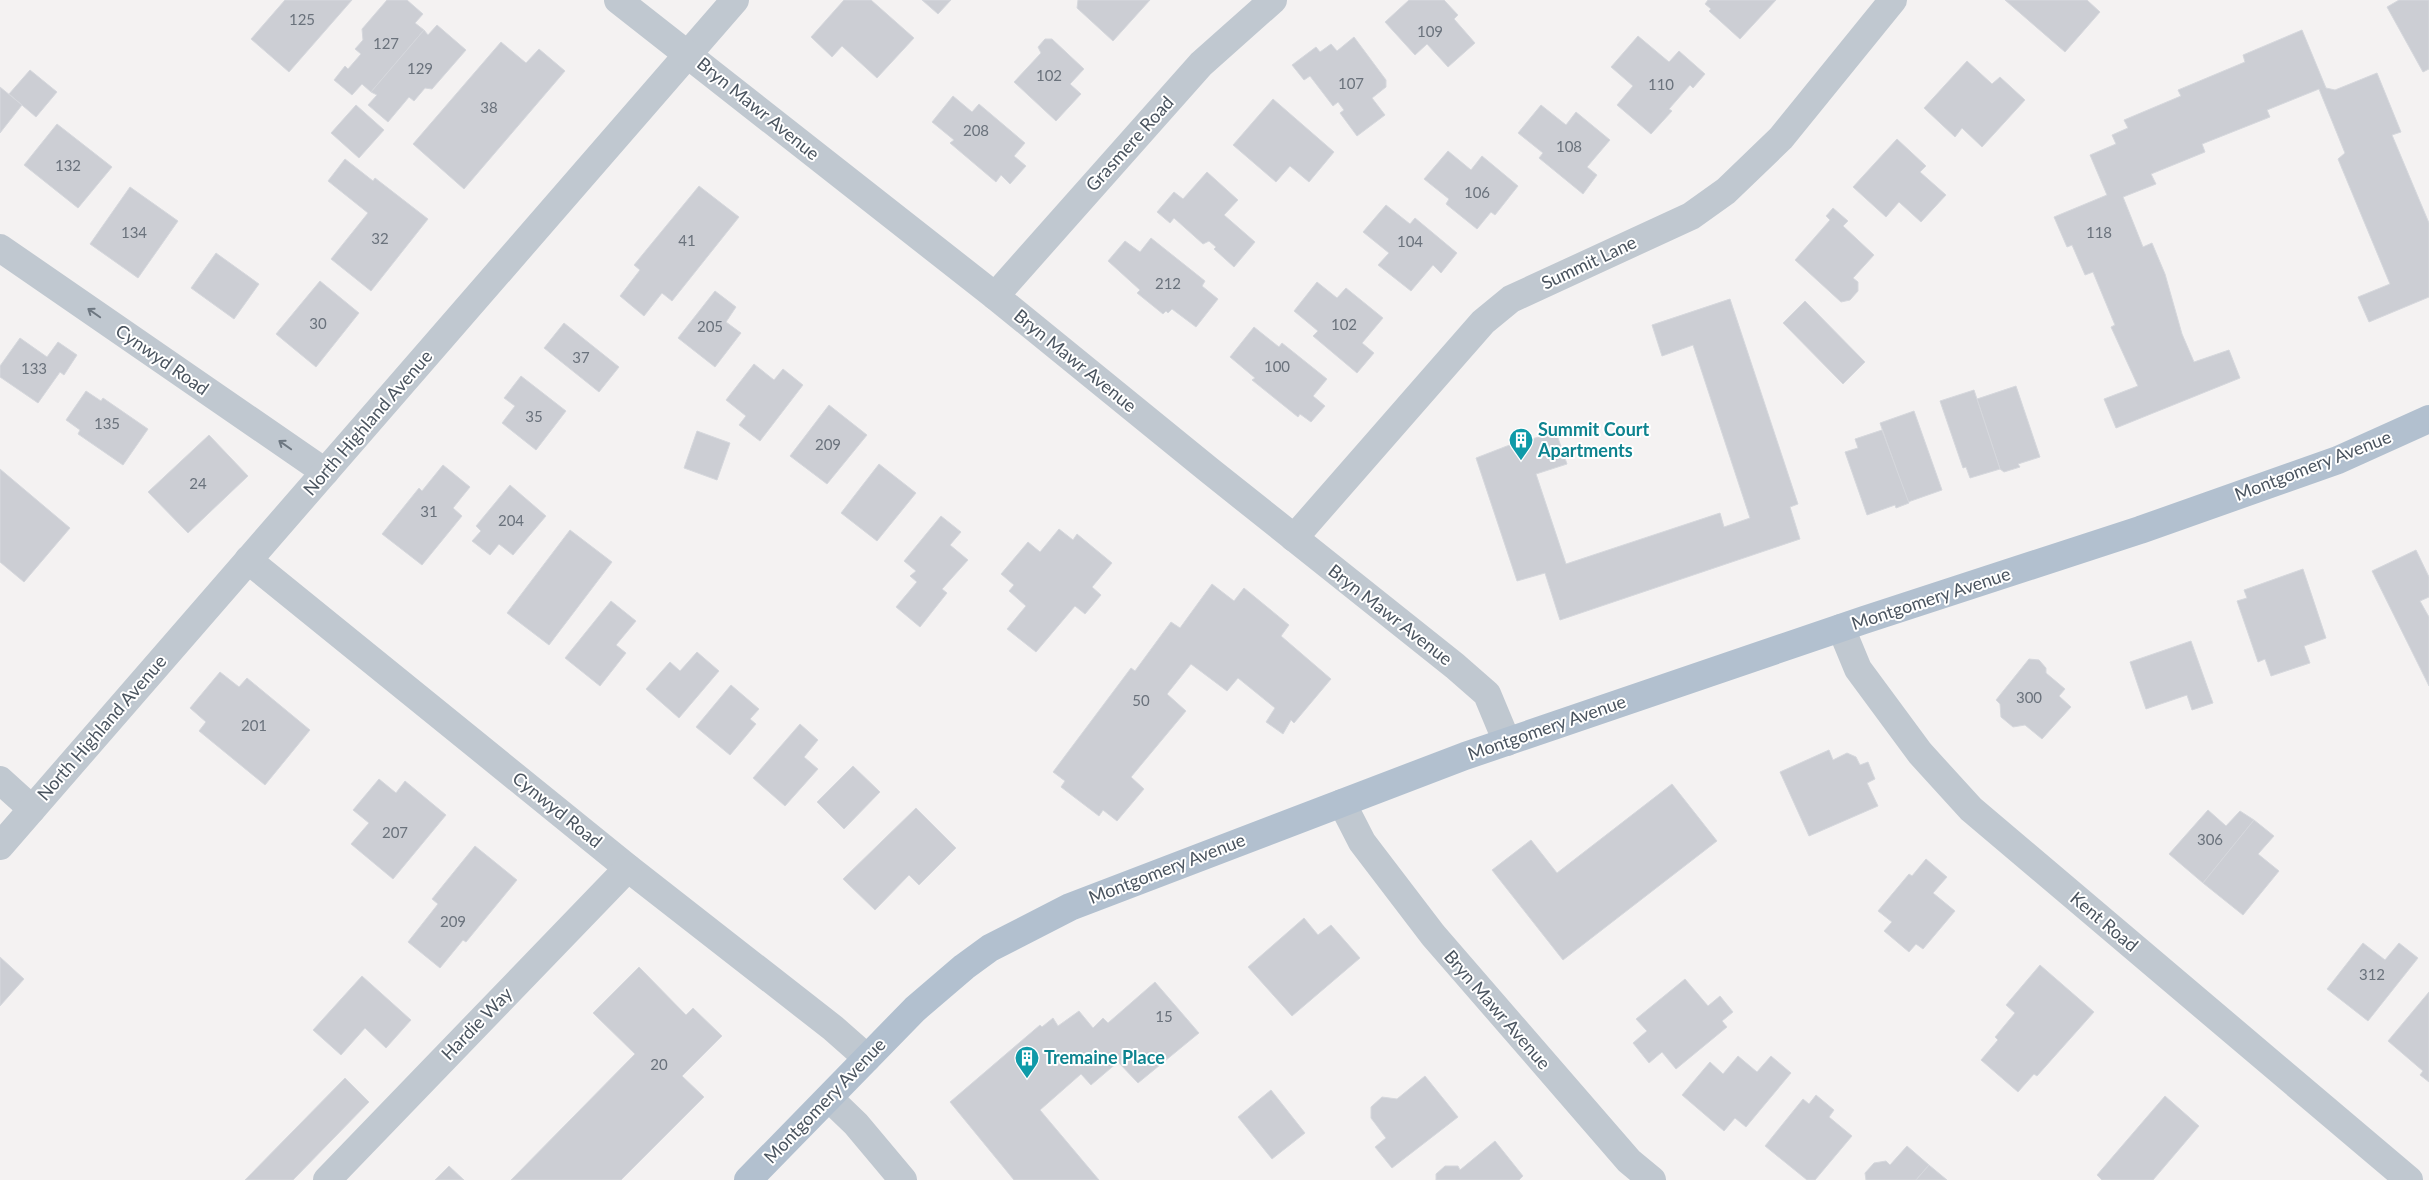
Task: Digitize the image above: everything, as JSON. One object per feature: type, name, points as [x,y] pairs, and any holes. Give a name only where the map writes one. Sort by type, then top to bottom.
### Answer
[{"type":"main road","name":"Montgomery Avenue","points":[[748,1180],[915,1009],[964,967],[990,948],[1070,906],[1465,756],[1842,628],[2140,530],[2338,460],[2429,419]]},
{"type":"street","name":"Bryn Mawr Avenue","points":[[618,0],[995,296],[1455,666],[1487,694],[1507,742]]},
{"type":"street","name":"North Highland Avenue","points":[[0,846],[735,0]]},
{"type":"street","name":"Grasmere Road","points":[[995,296],[1201,64],[1273,0]]},
{"type":"street","name":"Summit Lane","points":[[1294,538],[1483,322],[1511,299],[1691,216],[1726,191],[1781,138],[1892,0]]},
{"type":"street","name":"Cynwyd Road","points":[[0,248],[325,472]]},
{"type":"street","name":"Cynwyd Road","points":[[248,560],[628,868],[833,1028],[867,1058]]},
{"type":"street","name":"Kent Road","points":[[1842,628],[1858,669],[1920,753],[1971,809],[2409,1180]]},
{"type":"street","points":[[0,780],[32,809]]},
{"type":"street","name":"Bryn Mawr Avenue","points":[[1342,803],[1362,842],[1432,935],[1629,1161],[1652,1180]]},
{"type":"street","name":"Hardie Way","points":[[326,1180],[628,868]]},
{"type":"street","points":[[829,1098],[856,1124],[903,1180]]},
{"type":"building","points":[[285,0],[352,0],[289,72],[251,39]]},
{"type":"building","points":[[387,0],[407,0],[423,14],[415,23],[424,30],[371,92],[362,84],[352,95],[334,80],[345,66],[348,69],[361,54],[355,49],[363,40],[362,29]]},
{"type":"building","points":[[844,0],[871,0],[914,38],[877,78],[842,46],[832,57],[811,37]]},
{"type":"building","points":[[922,0],[951,0],[938,14]]},
{"type":"building","points":[[1078,0],[1150,0],[1113,41],[1077,8]]},
{"type":"building","points":[[1409,0],[1444,0],[1458,15],[1454,19],[1475,43],[1448,67],[1427,44],[1415,55],[1385,22]]},
{"type":"building","points":[[1708,0],[1776,0],[1740,39],[1709,11],[1711,9],[1705,4]]},
{"type":"building","points":[[2005,0],[2087,0],[2100,12],[2065,52]]},
{"type":"building","points":[[2399,0],[2429,0],[2429,69],[2423,72],[2387,7]]},
{"type":"building","points":[[437,25],[466,50],[432,89],[425,88],[414,101],[409,97],[388,122],[368,105],[377,95],[371,92],[424,30],[428,35]]},
{"type":"building","points":[[2302,30],[2326,88],[2335,90],[2377,73],[2401,132],[2392,135],[2429,223],[2429,297],[2369,322],[2358,297],[2390,284],[2338,159],[2345,153],[2319,89],[2267,110],[2270,117],[2202,144],[2205,152],[2151,174],[2156,184],[2123,197],[2143,247],[2152,243],[2165,274],[2182,334],[2194,362],[2229,350],[2240,378],[2116,428],[2104,399],[2138,386],[2111,327],[2115,325],[2093,272],[2085,275],[2072,245],[2067,247],[2054,217],[2107,195],[2090,155],[2116,144],[2112,135],[2128,128],[2124,120],[2181,96],[2178,90],[2245,62],[2243,55]]},
{"type":"building","points":[[1638,36],[1669,62],[1679,51],[1705,74],[1693,88],[1690,85],[1669,109],[1672,111],[1651,134],[1617,105],[1633,86],[1611,67]]},
{"type":"building","points":[[1354,37],[1386,80],[1386,87],[1372,98],[1385,115],[1357,136],[1340,113],[1344,110],[1338,102],[1333,106],[1310,76],[1304,80],[1292,65],[1316,47],[1320,52],[1331,44],[1337,51]]},
{"type":"building","points":[[1045,39],[1052,39],[1084,69],[1070,84],[1081,94],[1056,121],[1014,82],[1041,53],[1038,47]]},
{"type":"building","points":[[501,42],[526,63],[539,49],[565,71],[464,189],[413,144]]},
{"type":"building","points":[[1967,61],[1992,84],[2000,77],[2025,100],[1982,147],[1962,128],[1955,137],[1924,108]]},
{"type":"building","points":[[30,70],[57,92],[36,117],[9,94]]},
{"type":"building","points":[[0,87],[22,105],[0,133]]},
{"type":"building","points":[[953,96],[972,112],[979,104],[1025,143],[1014,156],[1026,166],[1010,184],[1001,175],[996,182],[950,143],[954,140],[932,122]]},
{"type":"building","points":[[1273,99],[1334,152],[1309,182],[1290,166],[1276,182],[1233,145]]},
{"type":"building","points":[[356,105],[384,130],[359,158],[331,133]]},
{"type":"building","points":[[1541,105],[1566,125],[1576,112],[1610,140],[1587,167],[1597,175],[1583,194],[1539,158],[1543,153],[1518,133]]},
{"type":"building","points":[[57,124],[112,167],[78,208],[24,165]]},
{"type":"building","points":[[1897,139],[1926,166],[1920,172],[1946,195],[1921,222],[1899,202],[1886,217],[1853,187]]},
{"type":"building","points":[[1448,151],[1471,170],[1482,156],[1518,186],[1495,215],[1491,212],[1477,229],[1446,204],[1449,199],[1424,179]]},
{"type":"building","points":[[345,159],[373,181],[375,178],[428,219],[371,291],[331,259],[368,213],[328,181]]},
{"type":"building","points":[[1207,172],[1238,200],[1224,215],[1255,242],[1234,267],[1214,249],[1216,247],[1209,241],[1203,244],[1174,218],[1170,223],[1157,212],[1174,192],[1183,199]]},
{"type":"building","points":[[699,186],[739,217],[672,301],[662,293],[644,316],[620,296],[640,270],[634,265]]},
{"type":"building","points":[[130,187],[178,221],[138,278],[90,244]]},
{"type":"building","points":[[1386,205],[1410,224],[1415,218],[1457,253],[1441,273],[1433,265],[1411,291],[1378,265],[1389,253],[1363,232]]},
{"type":"building","points":[[1833,208],[1848,221],[1843,226],[1874,255],[1853,278],[1858,282],[1858,291],[1850,300],[1841,302],[1795,260],[1830,220],[1826,216]]},
{"type":"building","points":[[1151,238],[1205,281],[1202,286],[1218,299],[1196,327],[1172,309],[1168,313],[1166,311],[1163,314],[1137,293],[1140,290],[1108,261],[1125,241],[1140,252]]},
{"type":"building","points":[[216,253],[259,284],[234,319],[191,288]]},
{"type":"building","points":[[320,281],[359,313],[316,367],[276,334]]},
{"type":"building","points":[[1317,282],[1337,298],[1346,288],[1383,318],[1362,343],[1374,353],[1357,373],[1313,336],[1318,331],[1294,311]]},
{"type":"building","points":[[715,291],[736,307],[726,322],[741,333],[715,367],[678,338]]},
{"type":"building","name":"Summit Court Apartments","points":[[1730,299],[1798,504],[1790,507],[1800,539],[1560,620],[1545,573],[1517,581],[1476,458],[1507,446],[1556,432],[1567,464],[1536,474],[1566,564],[1720,513],[1724,527],[1750,518],[1693,345],[1662,356],[1652,325]]},
{"type":"building","points":[[1805,301],[1865,362],[1843,384],[1783,323]]},
{"type":"building","points":[[564,323],[619,367],[599,392],[544,348]]},
{"type":"building","points":[[1254,327],[1279,347],[1282,343],[1327,379],[1313,396],[1325,406],[1311,422],[1300,414],[1298,417],[1252,380],[1255,378],[1230,357]]},
{"type":"building","points":[[20,338],[47,357],[58,342],[77,355],[64,375],[60,372],[38,403],[0,377],[0,366]]},
{"type":"building","points":[[754,364],[774,380],[783,369],[803,385],[760,441],[739,425],[746,416],[726,400]]},
{"type":"building","points":[[521,376],[566,411],[536,450],[502,423],[515,406],[504,398]]},
{"type":"building","points":[[2016,386],[2040,457],[2018,464],[2020,467],[2004,472],[2000,469],[1977,399]]},
{"type":"building","points":[[1974,390],[2000,469],[1970,478],[1966,467],[1963,468],[1940,401]]},
{"type":"building","points":[[86,391],[101,401],[103,398],[148,429],[123,465],[78,434],[80,430],[66,420]]},
{"type":"building","points":[[829,405],[867,435],[827,484],[790,456]]},
{"type":"building","points":[[1914,411],[1942,490],[1908,502],[1880,423]]},
{"type":"building","points":[[1882,430],[1909,503],[1896,508],[1895,505],[1867,515],[1845,452],[1858,448],[1855,439]]},
{"type":"building","points":[[697,431],[730,443],[717,480],[684,468]]},
{"type":"building","points":[[209,435],[248,476],[188,533],[148,492]]},
{"type":"building","points":[[879,464],[916,493],[877,541],[841,513]]},
{"type":"building","points":[[443,465],[470,487],[453,508],[462,516],[422,565],[382,534],[419,488],[422,491]]},
{"type":"building","points":[[0,469],[70,528],[24,582],[0,562]]},
{"type":"building","points":[[510,485],[546,516],[513,555],[499,544],[490,555],[472,541],[481,531],[476,526]]},
{"type":"building","points":[[941,516],[961,532],[950,545],[968,560],[942,589],[947,593],[920,627],[896,607],[917,582],[910,576],[916,571],[904,561]]},
{"type":"building","points":[[1059,529],[1073,540],[1077,534],[1112,563],[1092,587],[1101,595],[1085,614],[1075,606],[1036,652],[1007,629],[1026,606],[1009,591],[1014,585],[1001,574],[1028,542],[1040,552]]},
{"type":"building","points":[[570,530],[612,562],[549,645],[507,613]]},
{"type":"building","points":[[2416,550],[2429,577],[2429,597],[2420,601],[2429,617],[2429,686],[2372,571]]},
{"type":"building","points":[[2303,569],[2326,638],[2304,646],[2310,663],[2271,676],[2265,659],[2258,662],[2237,601],[2247,598],[2244,590]]},
{"type":"building","points":[[1212,584],[1234,601],[1244,588],[1289,625],[1281,636],[1331,679],[1294,723],[1291,720],[1283,734],[1266,722],[1275,708],[1238,678],[1227,691],[1191,664],[1167,694],[1186,711],[1131,777],[1144,789],[1117,821],[1103,810],[1099,816],[1061,787],[1065,781],[1053,772],[1131,668],[1135,671],[1171,622],[1180,628]]},
{"type":"building","points":[[611,601],[636,621],[616,645],[626,653],[600,686],[565,658]]},
{"type":"building","points":[[2191,641],[2213,703],[2192,710],[2187,695],[2146,709],[2130,662]]},
{"type":"building","points":[[697,652],[719,671],[679,718],[646,689],[670,662],[680,671]]},
{"type":"building","points":[[2029,659],[2039,660],[2046,668],[2046,673],[2065,689],[2059,696],[2071,707],[2042,739],[2025,725],[2013,727],[2001,717],[2000,704],[1996,700]]},
{"type":"building","points":[[220,672],[239,687],[247,678],[310,730],[265,785],[199,731],[206,722],[190,708]]},
{"type":"building","points":[[731,685],[759,709],[750,719],[756,724],[730,755],[696,727]]},
{"type":"building","points":[[800,724],[818,740],[804,757],[818,769],[785,806],[753,778]]},
{"type":"building","points":[[1829,750],[1833,760],[1847,753],[1856,757],[1860,765],[1868,762],[1875,779],[1867,783],[1878,806],[1809,836],[1780,772]]},
{"type":"building","points":[[853,766],[880,792],[844,829],[817,802]]},
{"type":"building","points":[[379,779],[396,793],[405,781],[446,815],[393,879],[351,844],[369,823],[353,810]]},
{"type":"building","points":[[1672,784],[1717,841],[1563,960],[1492,870],[1531,840],[1557,873]]},
{"type":"building","points":[[916,808],[956,848],[919,885],[909,875],[875,910],[843,879]]},
{"type":"building","points":[[2208,810],[2226,826],[2240,811],[2254,820],[2203,883],[2169,854]]},
{"type":"building","points":[[2254,820],[2274,836],[2258,854],[2279,871],[2243,915],[2203,883]]},
{"type":"building","points":[[475,846],[517,880],[466,942],[463,940],[440,968],[408,942],[438,904],[432,899]]},
{"type":"building","points":[[1926,859],[1947,877],[1933,893],[1955,911],[1923,949],[1916,944],[1909,952],[1884,931],[1892,922],[1878,911],[1909,874],[1912,876]]},
{"type":"building","points":[[1304,918],[1318,935],[1331,925],[1360,958],[1292,1016],[1248,967]]},
{"type":"building","points":[[2363,943],[2385,960],[2399,943],[2418,958],[2368,1021],[2327,989]]},
{"type":"building","points":[[0,957],[24,979],[0,1006]]},
{"type":"building","points":[[2040,965],[2094,1012],[2037,1076],[2034,1074],[2018,1092],[1981,1060],[1998,1040],[1995,1037],[2015,1013],[2006,1005]]},
{"type":"building","points":[[639,967],[686,1015],[693,1008],[722,1036],[682,1076],[704,1097],[621,1180],[511,1180],[635,1054],[593,1013]]},
{"type":"building","points":[[362,976],[411,1020],[386,1048],[365,1028],[341,1055],[313,1030]]},
{"type":"building","points":[[1685,979],[1708,1006],[1720,996],[1733,1012],[1722,1021],[1727,1027],[1676,1069],[1662,1052],[1649,1063],[1633,1043],[1647,1031],[1636,1019]]},
{"type":"building","name":"Tremaine Place","points":[[1155,982],[1199,1033],[1138,1083],[1118,1062],[1091,1085],[1081,1074],[1040,1110],[1099,1180],[1014,1180],[950,1102],[1040,1025],[1042,1027],[1053,1018],[1058,1026],[1079,1011],[1093,1028],[1103,1018],[1108,1023]]},
{"type":"building","points":[[2429,992],[2429,1082],[2420,1075],[2423,1071],[2388,1041]]},
{"type":"building","points":[[1738,1056],[1757,1072],[1771,1056],[1791,1073],[1746,1127],[1735,1118],[1724,1131],[1682,1095],[1710,1062],[1723,1074]]},
{"type":"building","points":[[1425,1076],[1458,1117],[1392,1168],[1375,1147],[1386,1138],[1371,1118],[1371,1107],[1382,1097],[1397,1099]]},
{"type":"building","points":[[345,1078],[369,1102],[293,1180],[245,1180]]},
{"type":"building","points":[[1271,1090],[1305,1133],[1272,1159],[1238,1117]]},
{"type":"building","points":[[1816,1095],[1834,1110],[1829,1117],[1852,1136],[1815,1180],[1807,1180],[1765,1146],[1803,1099],[1809,1104]]},
{"type":"building","points":[[2165,1096],[2199,1126],[2153,1180],[2102,1180],[2097,1175]]},
{"type":"building","points":[[1495,1141],[1523,1176],[1519,1180],[1436,1180],[1436,1174],[1445,1166],[1458,1166],[1460,1170]]},
{"type":"building","points":[[1907,1146],[1929,1165],[1916,1180],[1866,1180],[1865,1173],[1874,1163],[1886,1161],[1890,1165]]},
{"type":"building","points":[[1929,1165],[1947,1180],[1916,1180]]},
{"type":"building","points":[[449,1166],[464,1180],[435,1180]]},
{"type":"place","name":"Summit Court Apartments","points":[[1521,461]]},
{"type":"place","name":"Tremaine Place","points":[[1027,1079]]}]
